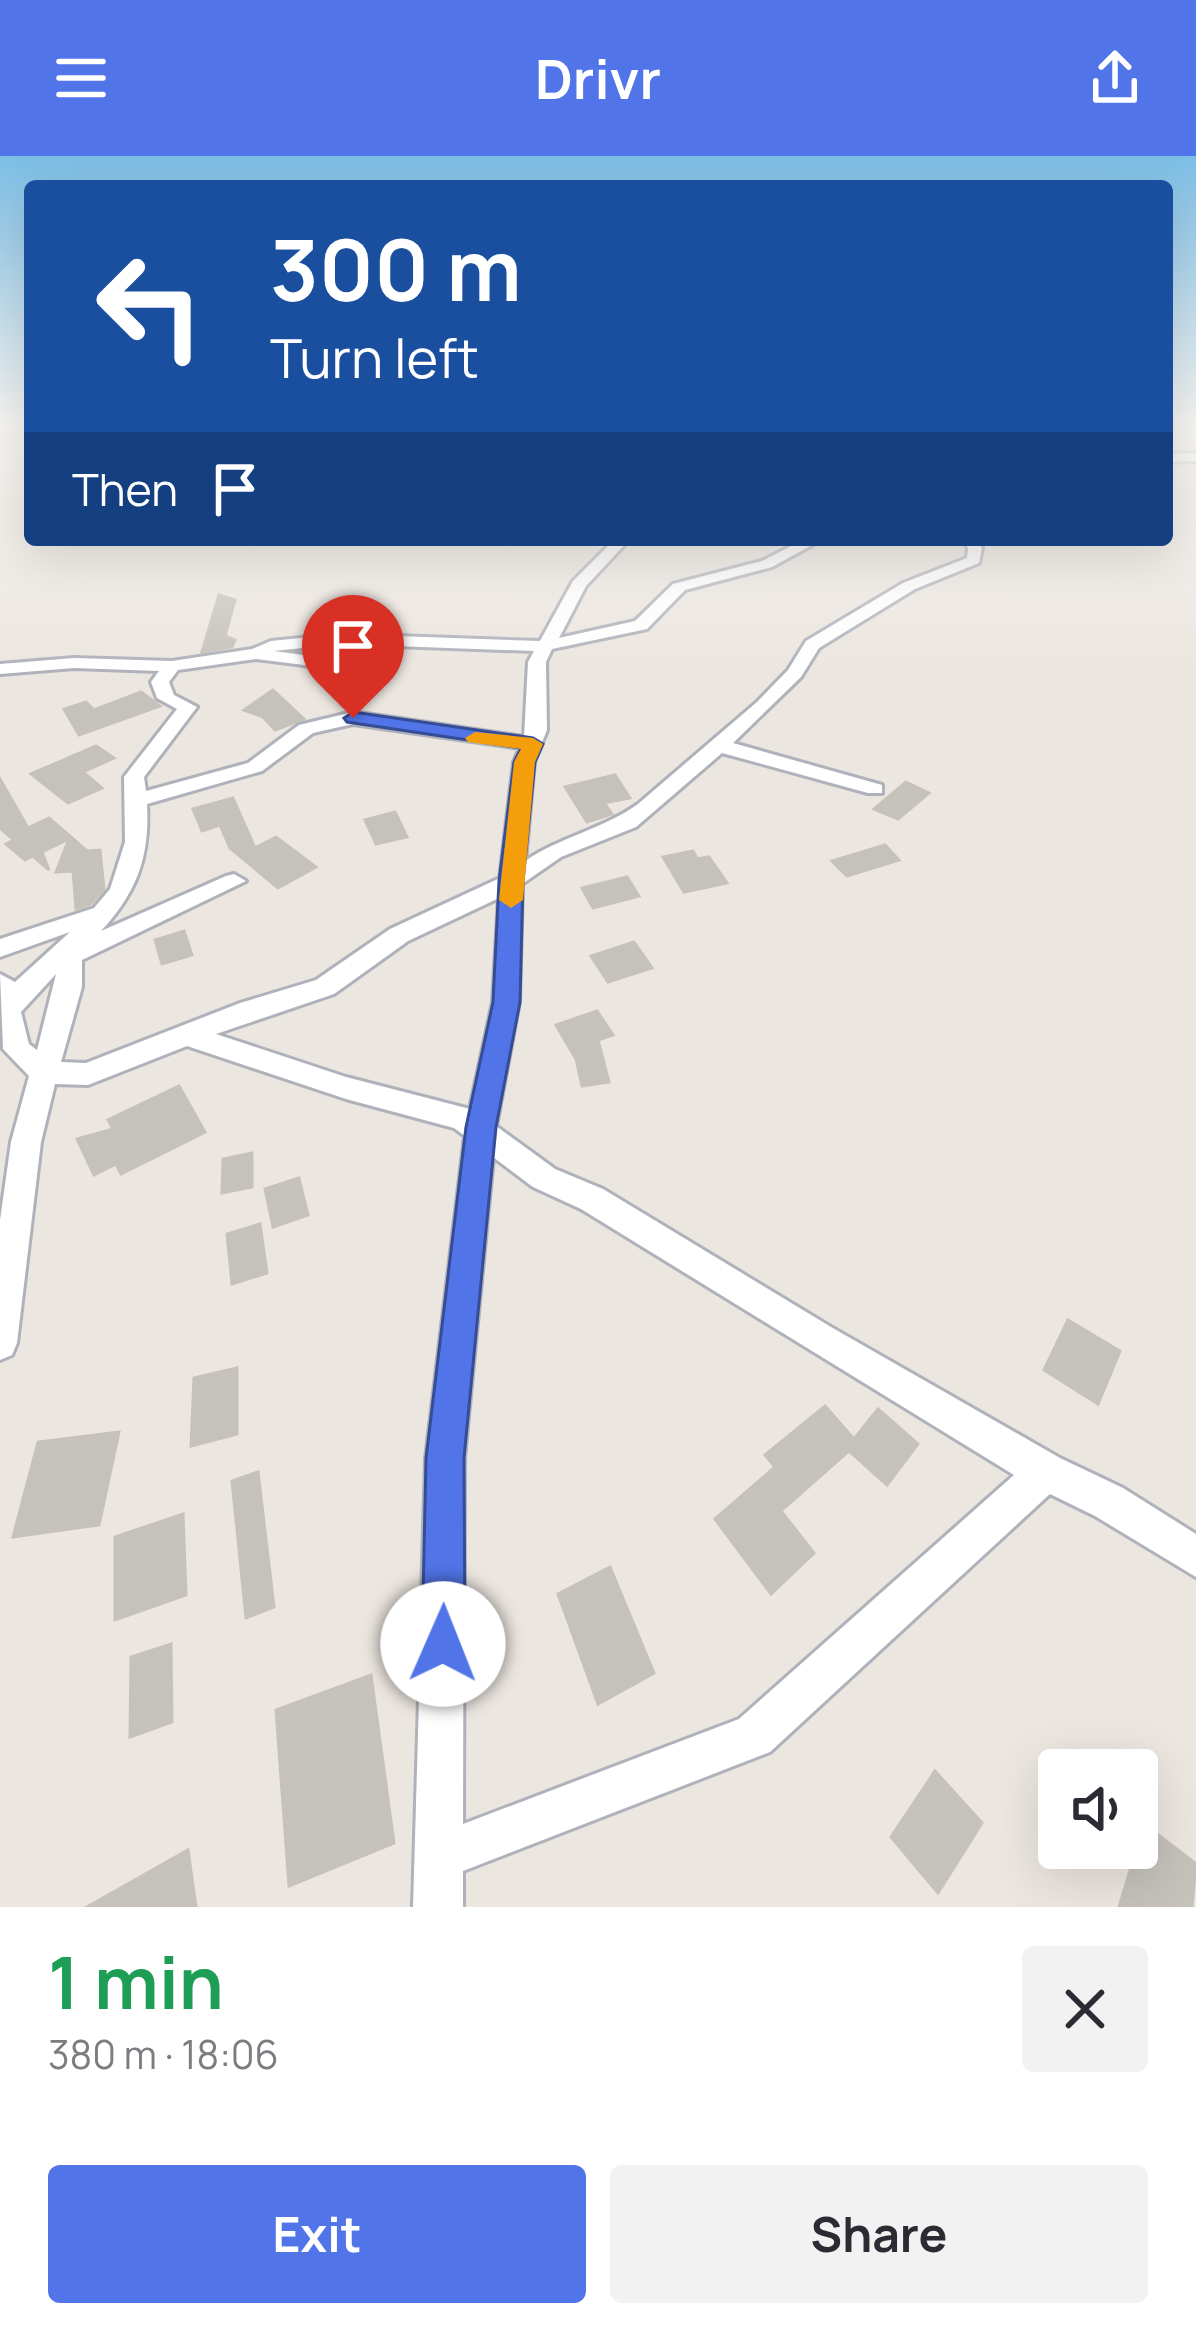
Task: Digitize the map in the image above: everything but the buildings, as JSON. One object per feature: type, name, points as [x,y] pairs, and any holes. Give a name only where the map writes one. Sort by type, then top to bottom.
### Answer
[{"type":"street","points":[[438,1907],[445,1458],[481,1127],[506,1002],[511,881],[524,762],[533,744],[537,662],[580,584],[616,546]]},
{"type":"street","points":[[256,654],[271,646],[340,639],[544,646],[641,625],[679,587],[767,564],[802,546]]},
{"type":"street","points":[[234,881],[69,950],[5,990],[17,1049],[44,1072],[88,1075],[249,1010],[325,987],[399,935],[511,881],[553,852],[628,822],[721,746],[796,673],[812,645],[910,586],[974,560],[974,546]]},
{"type":"street","points":[[0,669],[74,663],[172,666],[256,654],[312,661]]},
{"type":"street","points":[[0,1343],[26,1142],[69,987],[69,950],[128,879],[139,822],[134,777],[188,707],[166,698],[160,682],[172,666]]},
{"type":"street","points":[[136,800],[255,767],[306,729],[353,718],[533,744]]},
{"type":"street","points":[[721,746],[875,789]]},
{"type":"street","points":[[0,948],[100,914]]},
{"type":"street","points":[[189,1036],[346,1088],[450,1112],[481,1127],[544,1178],[592,1198],[1196,1557]]},
{"type":"street","points":[[438,1857],[754,1736],[1046,1472]]},
{"type":"slow traffic","points":[[475,738],[533,744],[524,762],[511,900]]},
{"type":"route","points":[[353,718],[533,744],[524,762],[511,881],[506,1002],[481,1127],[445,1458],[443,1644]]}]
